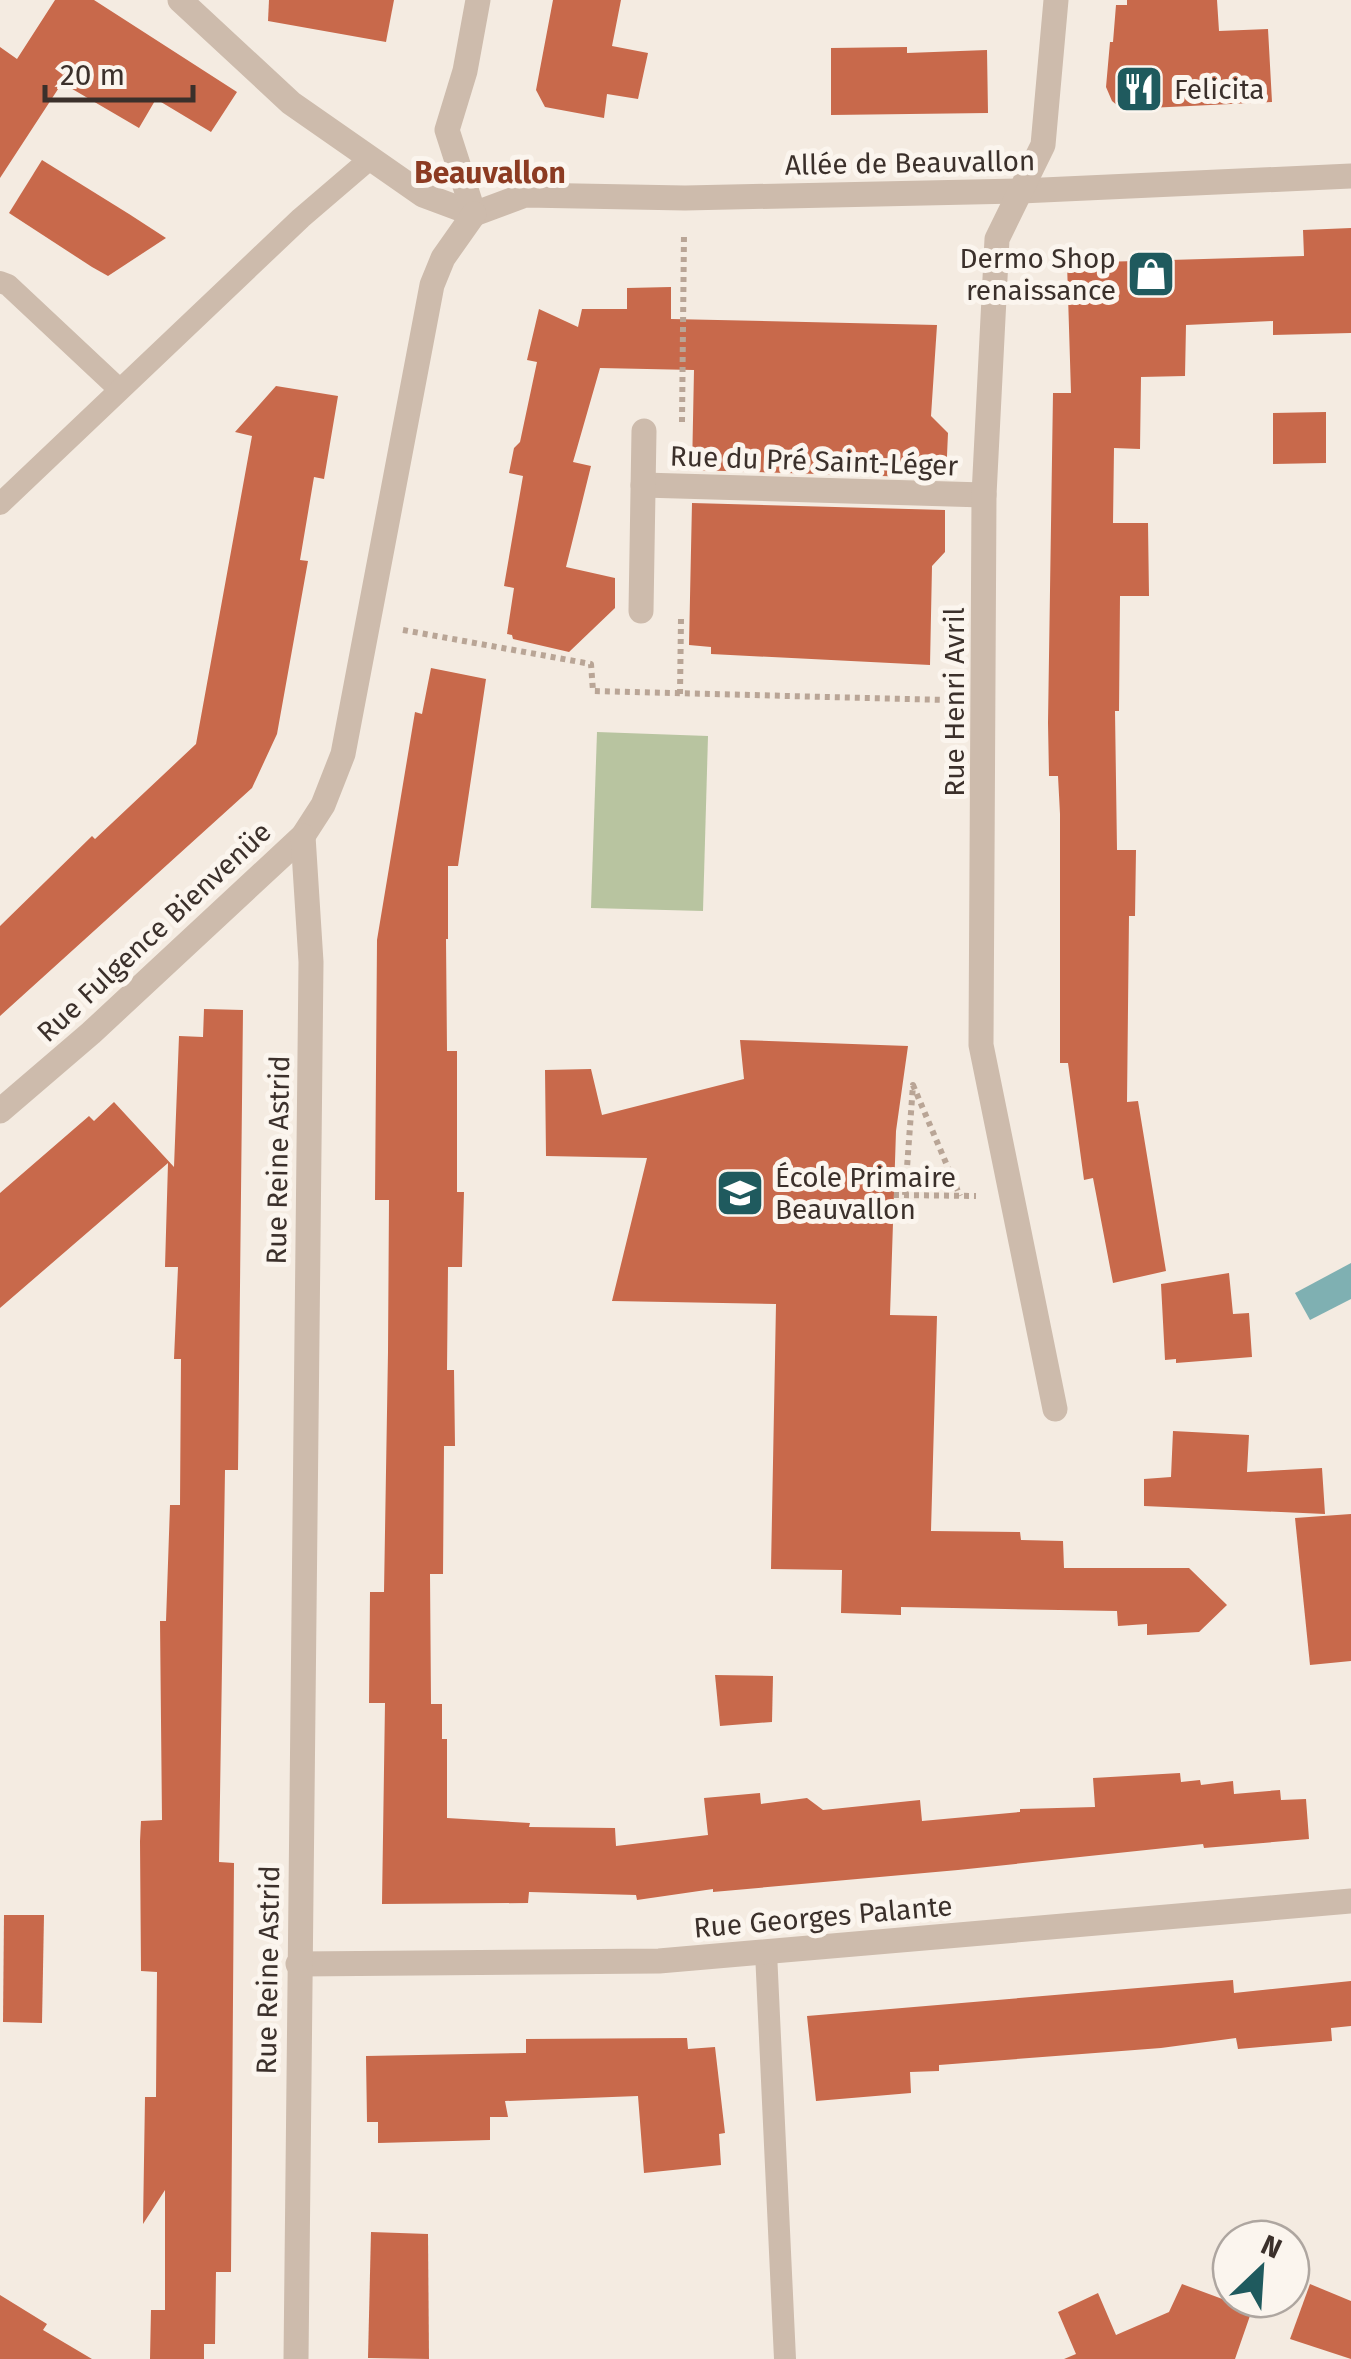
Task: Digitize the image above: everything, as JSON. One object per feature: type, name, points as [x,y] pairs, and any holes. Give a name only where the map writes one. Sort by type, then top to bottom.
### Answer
[{"type":"street","points":[[180,0],[291,103],[423,195],[474,214]]},
{"type":"street","points":[[474,214],[448,130],[465,71],[478,0]]},
{"type":"street","name":"Rue Henri Avril","points":[[1055,1409],[981,1045],[984,495],[997,239],[1043,145],[1056,0]]},
{"type":"street","name":"Allée de Beauvallon","points":[[474,214],[525,195],[685,198],[1020,191],[1351,176]]},
{"type":"street","points":[[303,836],[323,805],[343,754],[432,286],[444,258],[474,214]]},
{"type":"street","name":"Rue du Pré Saint-Léger","points":[[642,610],[644,430]]},
{"type":"street","name":"Rue du Pré Saint-Léger","points":[[643,485],[984,495]]},
{"type":"street","name":"Rue Fulgence Bienvenüe","points":[[0,1111],[91,1033],[303,836]]},
{"type":"street","name":"Rue Reine Astrid","points":[[296,2359],[311,962],[303,836]]},
{"type":"street","name":"Rue Georges Palante","points":[[298,1964],[660,1961],[1351,1901]]},
{"type":"lane","points":[[0,504],[300,218],[371,158]]},
{"type":"lane","points":[[0,282],[8,285],[119,388]]},
{"type":"lane","points":[[766,1952],[785,2359]]},
{"type":"path","points":[[682,487],[685,198]]},
{"type":"path","points":[[367,623],[591,664],[593,691],[984,700]]},
{"type":"path","points":[[905,1195],[912,1086],[960,1196]]},
{"type":"path","points":[[894,1195],[934,1196]]},
{"type":"green space","points":[[597,732],[708,736],[703,911],[591,908]]},
{"type":"water","points":[[1351,1263],[1351,1299],[1310,1320],[1295,1293]]},
{"type":"building","points":[[55,0],[94,0],[237,92],[211,132],[156,99],[139,128],[62,83],[0,178],[0,47],[17,59]]},
{"type":"building","points":[[269,0],[394,0],[386,42],[268,21]]},
{"type":"building","points":[[553,0],[621,0],[612,46],[648,53],[638,99],[607,94],[604,118],[545,107],[536,90]]},
{"type":"building","points":[[1127,0],[1217,0],[1219,31],[1268,29],[1272,102],[1128,109],[1118,106],[1106,87],[1116,5],[1127,5]]},
{"type":"building","points":[[907,47],[907,53],[987,50],[988,113],[831,115],[831,48]]},
{"type":"building","points":[[42,160],[166,238],[108,276],[92,267],[9,213]]},
{"type":"building","points":[[1351,228],[1351,333],[1273,335],[1273,321],[1186,325],[1185,376],[1141,377],[1140,449],[1114,448],[1113,523],[1148,523],[1149,596],[1120,596],[1119,711],[1115,711],[1117,850],[1136,850],[1135,916],[1129,916],[1127,1102],[1138,1101],[1166,1271],[1113,1283],[1093,1178],[1084,1180],[1068,1063],[1060,1063],[1060,814],[1058,776],[1049,776],[1048,723],[1053,393],[1071,393],[1067,263],[1304,256],[1303,230]]},
{"type":"building","points":[[671,287],[671,319],[937,325],[931,416],[948,433],[946,478],[692,470],[694,370],[600,368],[573,462],[591,466],[566,567],[615,578],[615,608],[569,652],[513,639],[507,634],[514,588],[504,586],[523,476],[509,473],[514,448],[520,442],[537,362],[527,360],[539,309],[578,327],[582,309],[627,309],[627,288]]},
{"type":"building","points":[[276,386],[338,396],[324,479],[314,477],[300,560],[308,561],[277,734],[252,788],[0,1016],[0,926],[92,836],[95,839],[196,744],[252,436],[235,432]]},
{"type":"building","points":[[1326,412],[1326,463],[1273,464],[1273,413]]},
{"type":"building","points":[[692,503],[945,510],[945,552],[932,566],[930,665],[711,654],[711,647],[689,645]]},
{"type":"building","points":[[431,668],[486,679],[458,866],[448,866],[447,1051],[457,1051],[457,1192],[464,1192],[462,1267],[448,1267],[447,1370],[454,1370],[455,1446],[444,1446],[443,1574],[430,1574],[431,1704],[442,1704],[442,1739],[447,1739],[447,1818],[530,1823],[529,1827],[615,1828],[616,1846],[708,1835],[704,1798],[760,1793],[761,1804],[807,1798],[823,1810],[920,1800],[922,1821],[1020,1809],[1095,1807],[1093,1778],[1180,1773],[1181,1782],[1200,1780],[1201,1785],[1233,1781],[1234,1794],[1280,1790],[1281,1800],[1306,1799],[1309,1839],[1204,1848],[1203,1844],[958,1870],[713,1889],[637,1900],[636,1895],[529,1892],[528,1903],[382,1904],[385,1703],[369,1703],[370,1592],[384,1592],[388,1352],[389,1200],[375,1200],[377,940],[415,712],[422,714]]},
{"type":"building","points":[[204,1009],[243,1010],[238,1470],[225,1470],[219,1862],[234,1863],[231,2272],[216,2272],[215,2344],[204,2344],[204,2359],[150,2359],[151,2310],[165,2310],[165,2190],[143,2224],[145,2097],[156,2097],[157,1972],[141,1971],[140,1841],[141,1821],[162,1820],[160,1621],[166,1621],[170,1505],[180,1505],[181,1359],[174,1359],[178,1267],[165,1267],[168,1163],[0,1308],[0,1193],[89,1116],[94,1121],[114,1102],[174,1167],[179,1036],[203,1037]]},
{"type":"building","points":[[740,1040],[908,1046],[896,1131],[890,1315],[937,1316],[931,1531],[1020,1532],[1021,1540],[1063,1541],[1064,1568],[1189,1568],[1227,1605],[1199,1632],[1147,1635],[1147,1624],[1118,1626],[1117,1611],[901,1607],[901,1615],[841,1613],[842,1570],[771,1569],[776,1304],[612,1301],[647,1158],[546,1156],[545,1070],[591,1069],[602,1115],[744,1079]]},
{"type":"building","points":[[1229,1273],[1233,1314],[1249,1313],[1252,1357],[1176,1363],[1176,1359],[1165,1360],[1161,1284]]},
{"type":"building","points":[[1173,1431],[1249,1435],[1247,1472],[1322,1468],[1325,1514],[1144,1506],[1144,1479],[1171,1477]]},
{"type":"building","points":[[1351,1514],[1351,1661],[1310,1665],[1295,1518]]},
{"type":"building","points":[[715,1675],[773,1676],[772,1722],[720,1726]]},
{"type":"building","points":[[4,1915],[44,1915],[42,2023],[3,2022]]},
{"type":"building","points":[[1233,1980],[1234,1993],[1351,1981],[1351,2026],[1331,2028],[1332,2041],[1238,2049],[1236,2038],[1161,2048],[939,2065],[939,2071],[910,2072],[911,2093],[816,2101],[807,2016]]},
{"type":"building","points":[[687,2038],[688,2049],[715,2047],[725,2133],[719,2134],[721,2165],[644,2173],[638,2096],[505,2101],[508,2117],[490,2117],[490,2140],[378,2143],[378,2122],[367,2122],[366,2056],[526,2053],[526,2039]]},
{"type":"building","points":[[371,2232],[428,2234],[429,2359],[368,2358]]},
{"type":"building","points":[[1182,2284],[1211,2295],[1211,2319],[1249,2319],[1235,2359],[1064,2359],[1076,2354],[1058,2312],[1098,2293],[1116,2335],[1169,2312]]},
{"type":"building","points":[[1311,2284],[1351,2301],[1351,2359],[1290,2339],[1297,2319],[1311,2319]]},
{"type":"building","points":[[0,2295],[47,2324],[43,2330],[92,2359],[0,2359]]},
{"type":"place","name":"Felicita","points":[[1139,89]]},
{"type":"place","name":"Dermo Shop renaissance","points":[[1151,274]]},
{"type":"place","name":"École Primaire Beauvallon","points":[[740,1193]]},
{"type":"district","name":"Beauvallon","points":[[490,173]]}]
